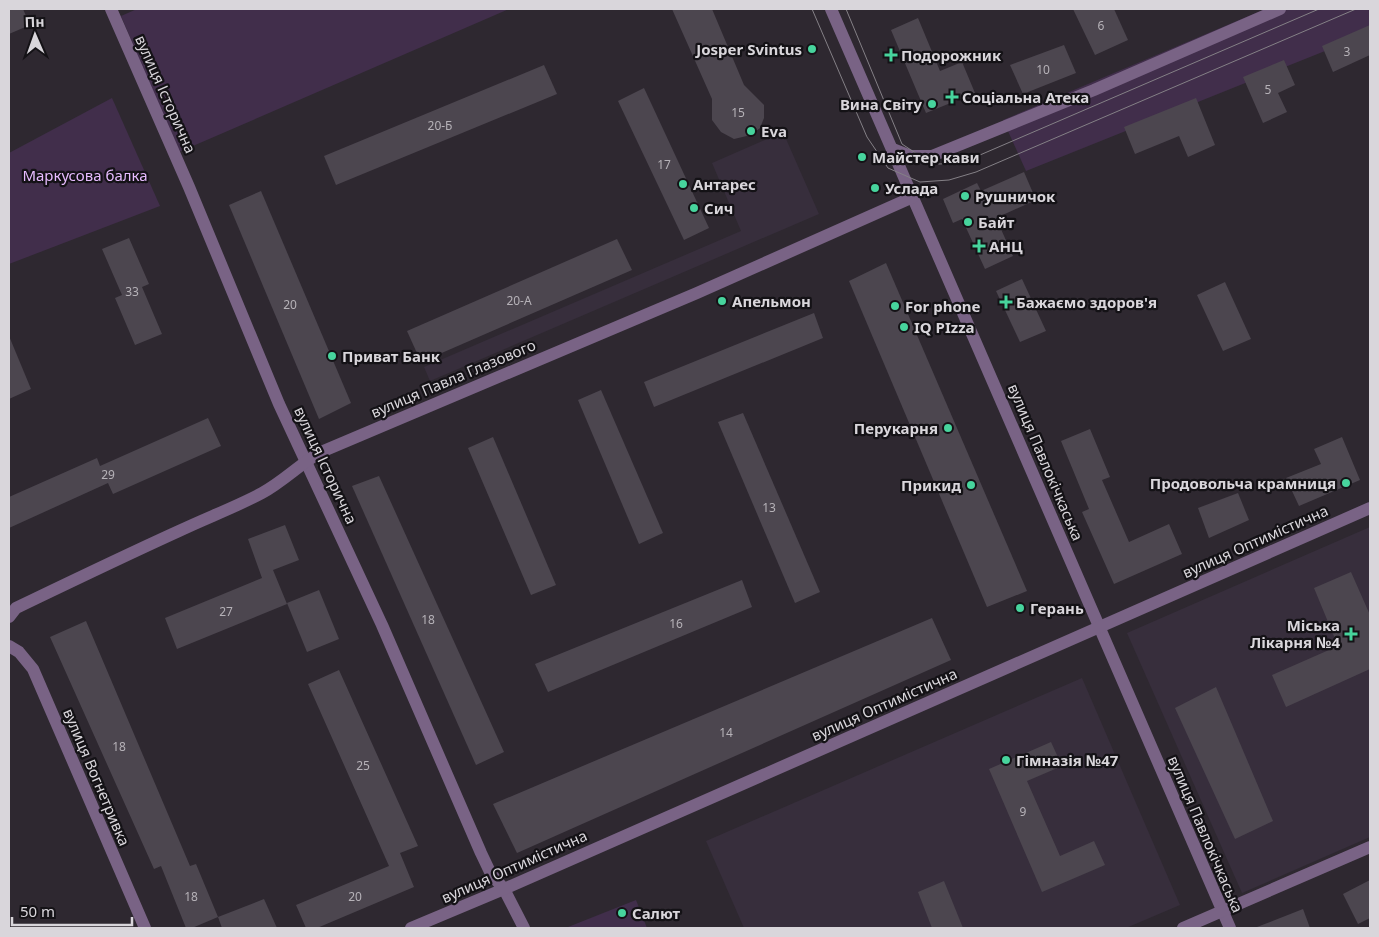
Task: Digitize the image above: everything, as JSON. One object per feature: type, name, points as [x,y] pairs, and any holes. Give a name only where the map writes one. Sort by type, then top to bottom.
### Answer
[{"type":"street","name":"вулиця Історична","points":[[110,9],[189,188],[279,404],[382,626],[483,859],[504,889],[524,928]]},
{"type":"street","name":"вулиця Павлокічкаська","points":[[831,9],[1230,928]]},
{"type":"street","points":[[892,149],[910,156],[932,156],[1280,9]]},
{"type":"street","name":"вулиця Павла Глазового","points":[[13,612],[122,557],[261,493],[287,478],[306,460],[321,452],[404,415],[698,293],[913,196]]},
{"type":"street","name":"вулиця Оптимістична","points":[[411,928],[504,889],[1370,508]]},
{"type":"street","name":"вулиця Вогнетривка","points":[[9,646],[19,652],[33,669],[144,928]]},
{"type":"street","points":[[1183,928],[1370,846]]},
{"type":"shaded area","points":[[783,132],[819,214],[430,381],[424,367],[741,231],[712,163]]},
{"type":"shaded area","points":[[1370,527],[1370,837],[1242,893],[1127,633]]},
{"type":"shaded area","name":"Гімназія №47","points":[[1082,678],[1180,905],[1126,928],[744,928],[706,841]]},
{"type":"green space","points":[[137,9],[509,9],[179,152],[121,16]]},
{"type":"green space","points":[[1265,9],[1370,9],[1370,33],[1026,171],[1003,120]]},
{"type":"green space","name":"Маркусова балка","points":[[112,98],[160,206],[9,264],[9,153]]},
{"type":"green space","name":"Салют","points":[[636,900],[647,928],[568,927]]},
{"type":"building","points":[[9,9],[23,9],[30,25],[9,34]]},
{"type":"building","points":[[672,9],[712,9],[744,85],[764,105],[764,118],[760,128],[751,135],[734,139],[721,132],[712,120],[712,99]]},
{"type":"building","points":[[1073,9],[1114,9],[1128,40],[1095,55]]},
{"type":"building","points":[[918,18],[940,71],[962,62],[975,93],[926,113],[891,30]]},
{"type":"building","points":[[1370,25],[1370,55],[1333,72],[1322,46]]},
{"type":"building","points":[[1064,45],[1076,73],[1023,94],[1010,65]]},
{"type":"building","points":[[1284,60],[1295,85],[1278,93],[1287,112],[1263,123],[1243,77]]},
{"type":"building","points":[[544,65],[557,94],[336,185],[324,156]]},
{"type":"building","points":[[644,88],[709,228],[684,240],[618,101]]},
{"type":"building","points":[[1196,98],[1215,145],[1188,157],[1179,136],[1135,154],[1124,127]]},
{"type":"building","points":[[1024,172],[1036,200],[996,218],[1013,256],[985,269],[962,219],[953,223],[943,199],[977,183],[981,191]]},
{"type":"building","points":[[261,191],[351,403],[319,419],[229,205]]},
{"type":"building","points":[[129,238],[149,284],[142,287],[162,334],[135,345],[115,298],[122,295],[102,249]]},
{"type":"building","points":[[617,239],[632,270],[421,362],[407,331]]},
{"type":"building","points":[[886,263],[1027,591],[987,607],[849,281]]},
{"type":"building","points":[[1022,279],[1046,331],[1020,342],[996,291]]},
{"type":"building","points":[[1225,282],[1251,339],[1223,351],[1197,295]]},
{"type":"building","points":[[814,313],[823,338],[654,407],[644,382]]},
{"type":"building","points":[[9,336],[31,389],[9,399]]},
{"type":"building","points":[[601,390],[663,533],[639,544],[578,400]]},
{"type":"building","points":[[743,413],[820,592],[795,603],[718,422]]},
{"type":"building","points":[[208,418],[221,446],[113,494],[108,483],[9,528],[9,497],[97,458],[100,466]]},
{"type":"building","points":[[1090,429],[1110,477],[1102,480],[1129,542],[1169,524],[1182,554],[1114,584],[1082,512],[1089,509],[1061,441]]},
{"type":"building","points":[[493,437],[556,585],[531,595],[468,448]]},
{"type":"building","points":[[1342,437],[1360,480],[1299,506],[1286,478],[1321,464],[1314,449]]},
{"type":"building","points":[[379,476],[504,752],[476,765],[352,486]]},
{"type":"building","points":[[1238,493],[1249,520],[1209,538],[1198,508]]},
{"type":"building","points":[[285,525],[299,560],[273,570],[287,604],[177,649],[165,618],[262,578],[248,539]]},
{"type":"building","name":"Міська Лікарня №4","points":[[1351,572],[1370,615],[1370,669],[1286,707],[1272,675],[1338,646],[1314,588]]},
{"type":"building","points":[[742,580],[752,607],[548,692],[535,664]]},
{"type":"building","points":[[319,590],[339,639],[307,652],[287,603]]},
{"type":"building","points":[[932,618],[951,660],[517,853],[493,804]]},
{"type":"building","points":[[86,621],[190,866],[196,864],[218,917],[192,928],[186,928],[161,866],[154,869],[50,637]]},
{"type":"building","points":[[339,670],[418,846],[400,853],[414,887],[317,928],[306,928],[296,905],[389,866],[308,684]]},
{"type":"building","points":[[1216,687],[1273,821],[1235,839],[1175,708]]},
{"type":"building","points":[[1051,742],[1062,766],[1027,781],[1060,856],[1094,841],[1105,865],[1042,892],[989,769]]},
{"type":"building","points":[[1370,880],[1370,918],[1358,924],[1343,894]]},
{"type":"building","points":[[944,881],[963,928],[932,928],[918,892]]},
{"type":"building","points":[[264,899],[277,928],[222,928],[218,917]]},
{"type":"building","points":[[1303,909],[1310,928],[1257,928],[1257,927]]},
{"type":"tram line","points":[[812,9],[867,137],[888,168],[920,182],[949,180],[976,172],[1356,9]]},
{"type":"tram line","points":[[846,9],[902,144],[926,160],[939,164],[956,163],[973,158],[1319,9]]},
{"type":"place","name":"Josper Svintus","points":[[812,49]]},
{"type":"place","name":"Подорожник","points":[[891,55]]},
{"type":"place","name":"Соціальна Атека","points":[[952,97]]},
{"type":"place","name":"Вина Світу","points":[[932,104]]},
{"type":"place","name":"Eva","points":[[751,131]]},
{"type":"place","name":"Майстер кави","points":[[862,157]]},
{"type":"place","name":"Антарес","points":[[683,184]]},
{"type":"place","name":"Услада","points":[[875,188]]},
{"type":"place","name":"Рушничок","points":[[965,196]]},
{"type":"place","name":"Сич","points":[[694,208]]},
{"type":"place","name":"Байт","points":[[968,222]]},
{"type":"place","name":"АНЦ","points":[[979,246]]},
{"type":"place","name":"Апельмон","points":[[722,301]]},
{"type":"place","name":"Бажаємо здоров'я","points":[[1006,302]]},
{"type":"place","name":"For phone","points":[[895,306]]},
{"type":"place","name":"IQ PIzza","points":[[904,327]]},
{"type":"place","name":"Приват Банк","points":[[332,356]]},
{"type":"place","name":"Перукарня","points":[[948,428]]},
{"type":"place","name":"Продовольча крамниця","points":[[1346,483]]},
{"type":"place","name":"Прикид","points":[[971,485]]},
{"type":"place","name":"Герань","points":[[1020,608]]},
{"type":"place","name":"Міська Лікарня №4","points":[[1351,634]]},
{"type":"place","name":"Гімназія №47","points":[[1006,760]]},
{"type":"place","name":"Салют","points":[[622,913]]}]
